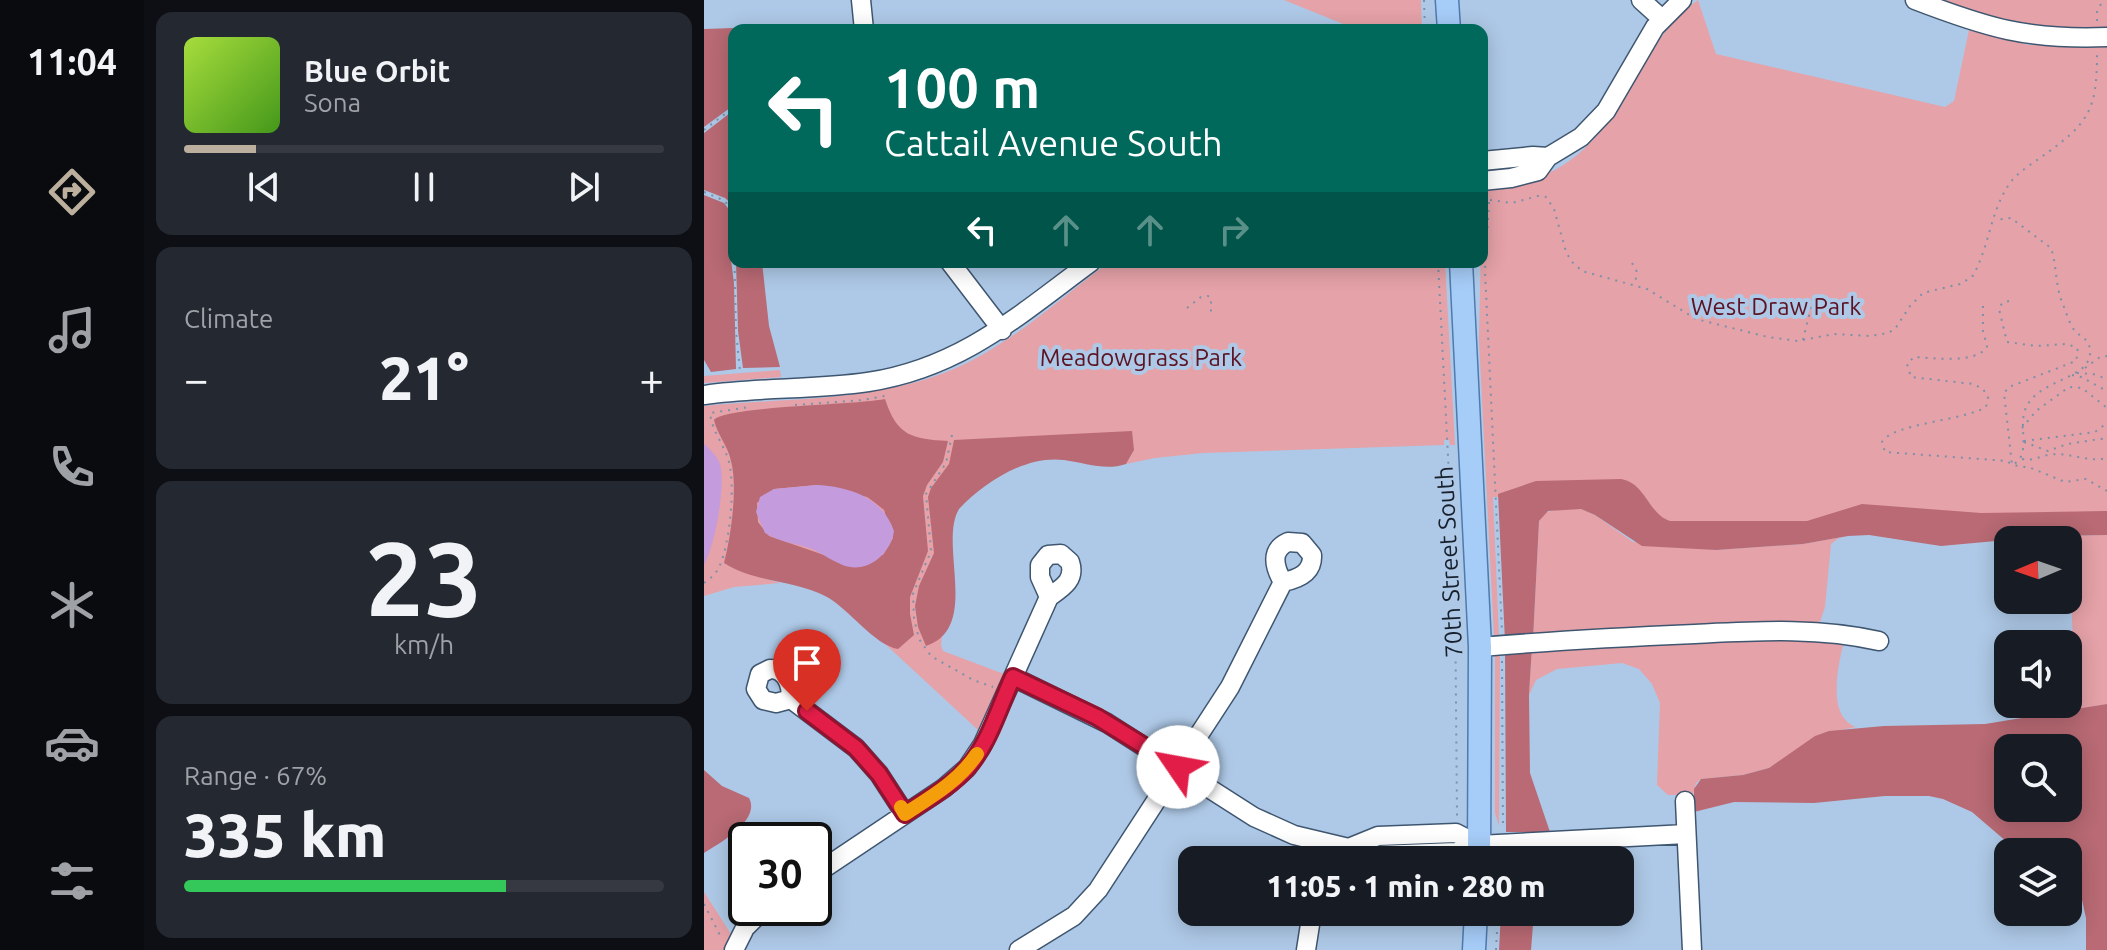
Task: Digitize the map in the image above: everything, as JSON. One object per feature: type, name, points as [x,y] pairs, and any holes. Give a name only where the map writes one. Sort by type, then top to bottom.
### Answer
[{"type":"main road","points":[[1447,0],[1449,24]]},
{"type":"main road","name":"70th Street South","points":[[1461,268],[1491,646],[1479,846]]},
{"type":"main road","points":[[1474,950],[1475,926]]},
{"type":"street","points":[[861,0],[863,24]]},
{"type":"street","points":[[1641,0],[1662,19]]},
{"type":"street","points":[[1488,180],[1538,171],[1548,157],[1573,143],[1597,122],[1662,19],[1682,0]]},
{"type":"street","points":[[1915,0],[2006,31],[2055,38],[2100,37]]},
{"type":"street","points":[[1488,160],[1548,157]]},
{"type":"street","points":[[955,268],[1002,330]]},
{"type":"street","points":[[707,404],[892,378],[948,359],[1002,330],[1083,268]]},
{"type":"street","points":[[1019,950],[1062,924],[1085,905],[1240,672],[1283,582]]},
{"type":"street","points":[[832,863],[944,788],[967,768],[983,744],[1049,597]]},
{"type":"street","points":[[1491,646],[1613,637],[1793,631],[1837,633],[1879,641]]},
{"type":"street","points":[[1013,677],[1097,717],[1262,821],[1312,846]]},
{"type":"street","points":[[791,699],[856,748],[879,774],[905,814]]},
{"type":"street","points":[[1685,801],[1692,950]]},
{"type":"street","points":[[1353,846],[1378,836],[1456,833],[1472,846]]},
{"type":"street","points":[[1548,846],[1686,834]]},
{"type":"street","points":[[728,947],[747,926]]},
{"type":"street","points":[[1306,950],[1310,926]]},
{"type":"path","points":[[1424,0],[1425,24]]},
{"type":"path","points":[[1488,218],[1489,200],[1512,203],[1546,197],[1554,209],[1566,252],[1576,267],[1587,273],[1654,291],[1696,319],[1768,337],[1802,341],[1834,334],[1876,335],[1891,332],[1923,293],[1960,284],[1972,277],[2003,195],[2013,179],[2071,136],[2088,116],[2095,90],[2100,37],[2097,12],[2103,0]]},
{"type":"path","points":[[704,130],[728,112]]},
{"type":"path","points":[[704,192],[728,205]]},
{"type":"path","points":[[1994,220],[2011,218],[2051,248],[2062,302],[2074,330],[2085,337],[2089,345],[2090,356],[2084,368]]},
{"type":"path","points":[[1632,263],[1637,272],[1635,284]]},
{"type":"path","points":[[735,268],[740,371]]},
{"type":"path","points":[[1438,268],[1455,592],[1457,815]]},
{"type":"path","points":[[1485,268],[1491,646],[1503,825]]},
{"type":"path","points":[[1187,308],[1201,297],[1208,296],[1211,298],[1211,312]]},
{"type":"path","points":[[1802,341],[1812,301],[1860,305],[1861,302]]},
{"type":"path","points":[[2009,301],[2002,303],[1999,309],[2007,342],[2036,346],[2066,344],[2076,347],[2078,351],[2076,361],[2009,387],[2004,393],[2012,465]]},
{"type":"path","points":[[1983,306],[1983,331],[1987,347],[1982,354],[1970,358],[1914,357],[1907,364],[1911,377],[1980,387],[1988,397],[1986,407],[1889,433],[1882,442],[1885,452],[2007,461],[2065,482],[2086,479],[2107,491]]},
{"type":"path","points":[[2012,465],[2021,459],[2023,453],[2021,427],[2028,402],[2044,389],[2107,356]]},
{"type":"path","points":[[2073,374],[2093,374],[2107,379]]},
{"type":"path","points":[[2073,374],[2107,391]]},
{"type":"path","points":[[2021,427],[2024,428],[2036,411],[2069,387],[2076,386],[2107,408]]},
{"type":"path","points":[[704,583],[722,562],[730,491],[729,462],[713,429],[707,404]]},
{"type":"path","points":[[2023,441],[2095,432],[2107,423]]},
{"type":"path","points":[[952,435],[946,463],[926,494],[931,551],[913,594],[914,619],[921,644],[931,656],[973,680],[995,687]]},
{"type":"path","points":[[2023,441],[2048,451],[2067,444],[2107,438]]},
{"type":"path","points":[[2021,459],[2051,455],[2095,461],[2107,458]]},
{"type":"path","points":[[704,904],[728,947]]},
{"type":"path","points":[[1496,950],[1497,926]]},
{"type":"green space","points":[[1284,0],[1421,0],[1422,24],[1343,24]]},
{"type":"green space","name":"West Draw Park","points":[[1698,0],[1716,54],[1945,107],[1954,101],[1969,30],[2029,45],[2107,46],[2107,526],[1994,526],[1994,529],[1642,539],[1641,491],[1493,497],[1499,638],[1494,636],[1479,340],[1480,268],[1488,268],[1488,189],[1555,170],[1579,154],[1615,111],[1659,40]]},
{"type":"green space","points":[[1942,0],[2107,0],[2107,27],[2061,27],[2023,22]]},
{"type":"green space","name":"Meadowgrass Park","points":[[1101,268],[1445,268],[1455,445],[1444,440],[1444,445],[1203,453],[1126,464],[1133,452],[1034,456],[948,502],[938,639],[942,635],[943,651],[1004,674],[978,730],[802,567],[763,578],[780,583],[734,587],[704,596],[704,406],[839,396],[906,385],[969,362],[1041,315]]},
{"type":"green space","points":[[780,370],[781,377],[704,383],[704,376]]},
{"type":"green space","points":[[1581,509],[1595,515],[1633,542],[1716,550],[1803,544],[1848,536],[1831,544],[1825,607],[1818,628],[1533,639],[1539,521],[1546,512]]},
{"type":"green space","points":[[2082,535],[2107,535],[2107,704],[2082,709],[2082,630],[2072,630],[2072,614],[2082,614]]},
{"type":"green space","points":[[1845,637],[1838,673],[1837,700],[1846,721],[1856,727],[1820,734],[1769,768],[1743,775],[1701,779],[1696,783],[1693,795],[1668,795],[1657,785],[1660,703],[1652,684],[1639,669],[1622,663],[1557,669],[1536,680],[1529,695],[1532,646]]},
{"type":"green space","points":[[1500,653],[1499,826],[1495,813],[1495,655]]},
{"type":"green space","points":[[704,892],[731,934],[725,950],[704,950]]},
{"type":"shaded area","points":[[728,28],[728,109],[704,127],[704,29]]},
{"type":"shaded area","points":[[728,115],[728,201],[704,190],[704,133]]},
{"type":"shaded area","points":[[704,195],[724,203],[728,208],[728,268],[732,268],[734,283],[736,369],[711,372],[704,360]]},
{"type":"shaded area","points":[[736,268],[763,268],[769,326],[780,367],[743,368],[738,331]]},
{"type":"shaded area","points":[[885,399],[895,421],[915,437],[948,441],[943,462],[923,496],[928,551],[910,597],[914,635],[898,649],[880,641],[844,610],[815,591],[736,570],[724,563],[733,512],[734,484],[730,456],[714,420],[741,412]],"holes":[[[817,485],[867,497],[884,510],[893,538],[883,555],[824,555],[769,536],[758,522],[757,503],[774,489]]]},
{"type":"shaded area","points":[[1132,431],[1134,450],[1126,464],[1103,467],[1064,460],[1035,462],[994,480],[959,509],[954,524],[955,604],[951,622],[942,636],[926,646],[918,627],[915,606],[919,586],[934,553],[928,497],[949,464],[954,440]]},
{"type":"shaded area","points":[[704,444],[720,464],[722,486],[715,530],[704,565]]},
{"type":"shaded area","points":[[1621,479],[1636,486],[1657,512],[1670,521],[1807,521],[1862,504],[1981,513],[2107,511],[2107,535],[2082,535],[2082,526],[1994,526],[1994,541],[1941,546],[1869,535],[1803,544],[1716,550],[1642,546],[1581,509],[1548,511],[1539,521],[1533,639],[1505,641],[1498,494],[1536,481]]},
{"type":"shaded area","points":[[817,485],[853,491],[882,510],[894,531],[884,554],[862,567],[845,566],[812,549],[765,533],[756,512],[760,497],[774,489]]},
{"type":"shaded area","points":[[1532,646],[1530,773],[1550,832],[1506,832],[1505,648]]},
{"type":"shaded area","points":[[2107,704],[2107,950],[2086,950],[2082,838],[2002,838],[1972,812],[1929,796],[1885,796],[1814,803],[1734,802],[1694,812],[1694,789],[1701,779],[1743,775],[1769,768],[1815,736],[1829,731],[1884,726],[1985,724],[2022,718],[2082,718],[2082,708]]},
{"type":"shaded area","points":[[704,770],[722,786],[749,798],[751,806],[744,822],[728,822],[728,836],[704,853]]},
{"type":"shaded area","points":[[1500,926],[1533,926],[1531,950],[1499,950]]},
{"type":"slow traffic","points":[[901,807],[905,814],[944,788],[967,768],[977,754]]},
{"type":"route","points":[[807,711],[856,748],[879,774],[905,814],[967,768],[983,744],[1013,677],[1097,717],[1178,767]]}]
